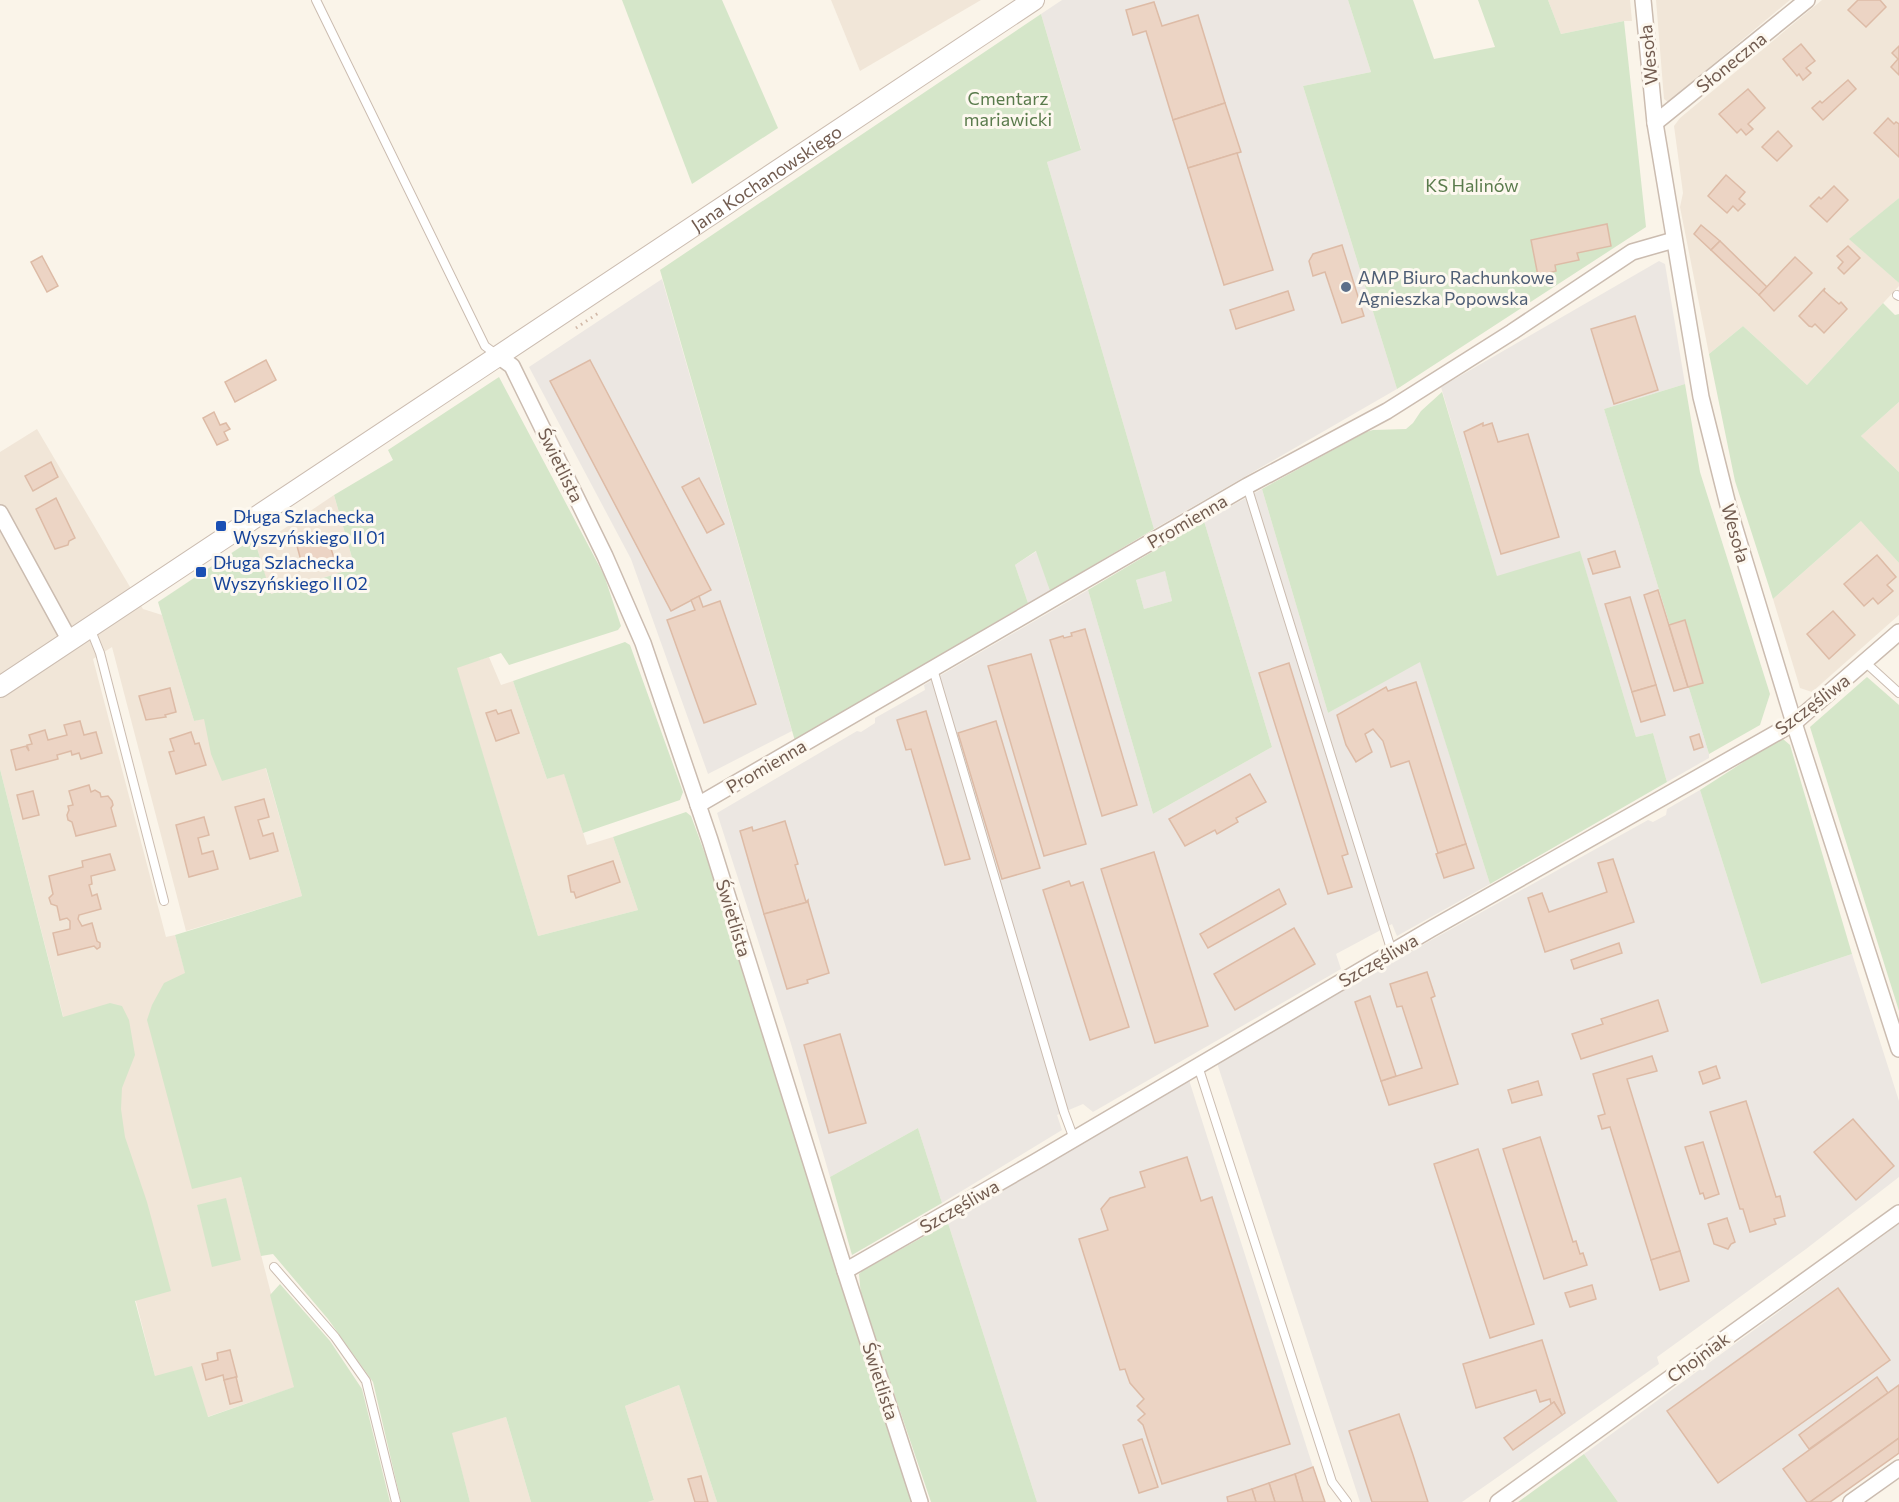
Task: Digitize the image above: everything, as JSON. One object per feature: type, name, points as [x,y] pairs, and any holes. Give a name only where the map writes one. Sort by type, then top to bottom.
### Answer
[{"type":"street","name":"Jana Kochanowskiego","points":[[0,687],[1034,0]]},
{"type":"street","name":"Wesoła","points":[[1643,0],[1655,123],[1701,397],[1729,509],[1794,723],[1899,1049]]},
{"type":"street","name":"Słoneczna","points":[[1655,123],[1807,0]]},
{"type":"street","name":"Promienna","points":[[698,805],[1247,486],[1387,411],[1632,252],[1674,240]]},
{"type":"street","name":"Świetlista","points":[[498,356],[512,366],[605,556],[643,643],[698,805],[920,1502]]},
{"type":"street","points":[[0,513],[70,642]]},
{"type":"street","name":"Szczęśliwa","points":[[845,1271],[1392,952],[1794,723],[1899,632]]},
{"type":"street","name":"Chojniak","points":[[1497,1502],[1899,1213]]},
{"type":"street","points":[[1851,1502],[1899,1468]]},
{"type":"lane","points":[[316,0],[485,346],[498,356]]},
{"type":"lane","points":[[1247,486],[1392,952]]},
{"type":"lane","points":[[90,628],[100,653],[164,901]]},
{"type":"lane","points":[[1865,663],[1899,693]]},
{"type":"lane","points":[[933,669],[998,892],[1074,1139]]},
{"type":"lane","points":[[1198,1065],[1332,1482],[1347,1502]]},
{"type":"lane","points":[[274,1267],[335,1337],[366,1381],[396,1502]]},
{"type":"shaded area","points":[[831,0],[981,0],[860,71]]},
{"type":"shaded area","points":[[1062,0],[1348,0],[1371,72],[1303,86],[1397,389],[1154,529],[1047,162],[1081,149],[1041,14]]},
{"type":"shaded area","points":[[1548,0],[1630,0],[1632,21],[1561,34]]},
{"type":"shaded area","points":[[1656,0],[1790,0],[1668,102],[1664,99]]},
{"type":"shaded area","points":[[1822,0],[1899,0],[1899,198],[1850,239],[1899,283],[1899,286],[1807,385],[1743,326],[1709,354],[1680,207],[1683,193],[1674,126],[1680,118]]},
{"type":"shaded area","points":[[1659,261],[1665,264],[1685,384],[1604,409],[1709,754],[1709,758],[1667,782],[1653,733],[1636,737],[1580,552],[1497,577],[1441,387]]},
{"type":"shaded area","points":[[662,279],[792,731],[708,774],[631,559],[529,367]]},
{"type":"shaded area","points":[[1899,402],[1899,472],[1861,436]]},
{"type":"shaded area","points":[[37,429],[143,609],[162,615],[194,721],[248,706],[302,896],[186,931],[112,647],[93,659],[166,937],[175,935],[295,1387],[207,1417],[155,1376],[0,769],[0,452]]},
{"type":"shaded area","points":[[1262,489],[1328,713],[1420,661],[1490,884],[1397,936],[1392,924],[1336,954],[1341,969],[1093,1112],[1083,1104],[1057,1115],[1062,1130],[942,1203],[918,1128],[830,1177],[789,1037],[717,813],[857,731],[861,732],[875,723],[875,718],[925,690],[924,685],[1088,590],[1153,814],[1272,747],[1204,521]]},
{"type":"shaded area","points":[[334,495],[355,568],[270,594],[257,547]]},
{"type":"shaded area","points":[[1862,520],[1899,563],[1899,615],[1812,692],[1800,688],[1773,599]]},
{"type":"shaded area","points":[[1037,551],[1050,591],[1028,603],[1015,565]]},
{"type":"shaded area","points":[[1165,570],[1172,601],[1144,609],[1136,580]]},
{"type":"shaded area","points":[[489,657],[501,685],[513,681],[547,779],[564,773],[587,845],[613,837],[638,910],[538,936],[456,667]]},
{"type":"shaded area","points":[[1700,790],[1761,984],[1852,954],[1899,1101],[1899,1177],[1806,1249],[1657,1357],[1659,1364],[1462,1502],[1360,1502],[1217,1063],[1426,943],[1648,820],[1653,822],[1666,815],[1667,809]]},
{"type":"shaded area","points":[[1189,1080],[1313,1467],[1252,1489],[1256,1502],[1037,1502],[948,1223]]},
{"type":"shaded area","points":[[1899,1224],[1899,1454],[1832,1502],[1618,1502],[1584,1454]]},
{"type":"shaded area","points":[[679,1385],[717,1502],[648,1502],[654,1500],[625,1406]]},
{"type":"shaded area","points":[[506,1417],[531,1502],[470,1502],[451,1432]]},
{"type":"green space","points":[[622,0],[722,0],[778,128],[692,184]]},
{"type":"green space","name":"KS Halinów","points":[[1348,0],[1413,0],[1434,59],[1495,47],[1478,0],[1548,0],[1561,34],[1624,21],[1646,227],[1397,389],[1303,86],[1371,72]]},
{"type":"green space","name":"Cmentarz mariawicki","points":[[1041,14],[1081,150],[1047,162],[1154,529],[1050,591],[1036,551],[1015,565],[1028,603],[795,741],[660,270]]},
{"type":"green space","points":[[1899,198],[1899,283],[1849,239]]},
{"type":"green space","points":[[1883,303],[1895,315],[1899,314],[1899,402],[1861,436],[1899,472],[1899,563],[1861,521],[1773,599],[1735,481],[1709,354],[1743,326],[1807,385]]},
{"type":"green space","points":[[499,377],[604,575],[621,626],[618,630],[509,665],[501,653],[457,668],[538,936],[638,910],[613,837],[686,812],[691,816],[718,889],[912,1502],[717,1502],[679,1385],[625,1406],[654,1500],[648,1502],[531,1502],[506,1417],[452,1433],[470,1502],[401,1502],[373,1382],[328,1319],[273,1254],[261,1256],[241,1177],[192,1189],[147,1020],[164,983],[185,973],[175,935],[302,896],[266,768],[222,781],[211,754],[204,719],[194,721],[158,602],[254,538],[271,594],[355,568],[334,495],[393,460],[388,450]]},
{"type":"green space","points":[[1685,384],[1700,472],[1770,694],[1760,725],[1709,754],[1604,409]]},
{"type":"green space","points":[[1442,392],[1497,576],[1580,551],[1636,737],[1653,733],[1667,782],[1490,884],[1420,662],[1328,713],[1262,489],[1366,432],[1406,429],[1421,411]]},
{"type":"green space","points":[[1204,521],[1272,747],[1153,814],[1088,590]],"holes":[[[1165,571],[1172,601],[1144,609],[1136,580]]]},
{"type":"green space","points":[[625,642],[630,645],[683,792],[680,800],[583,833],[564,774],[547,779],[513,681]]},
{"type":"green space","points":[[1867,677],[1899,705],[1899,1011],[1810,727]]},
{"type":"green space","points":[[1783,739],[1790,745],[1852,954],[1761,984],[1700,790]]},
{"type":"green space","points":[[0,769],[63,1017],[110,1003],[122,1006],[129,1020],[135,1055],[122,1088],[121,1109],[125,1137],[147,1202],[171,1291],[135,1301],[155,1376],[192,1366],[208,1417],[294,1387],[270,1295],[280,1284],[330,1341],[362,1389],[390,1502],[0,1502]]},
{"type":"green space","points":[[918,1128],[942,1203],[852,1255],[830,1177]]},
{"type":"green space","points":[[226,1198],[241,1260],[212,1267],[197,1205]]},
{"type":"green space","points":[[948,1223],[1037,1502],[931,1502],[861,1296],[859,1274],[862,1271]]},
{"type":"green space","points":[[1584,1454],[1618,1502],[1518,1502]]},
{"type":"building","points":[[1858,0],[1880,0],[1886,7],[1866,27],[1848,10]]},
{"type":"building","points":[[1154,2],[1162,26],[1198,15],[1225,103],[1173,120],[1146,31],[1133,35],[1126,10]]},
{"type":"building","points":[[1801,44],[1815,61],[1806,68],[1811,73],[1803,80],[1783,59]]},
{"type":"building","points":[[1899,46],[1899,75],[1891,67],[1898,59],[1892,53]]},
{"type":"building","points":[[1848,80],[1856,89],[1823,120],[1812,108],[1820,101],[1822,103]]},
{"type":"building","points":[[1748,89],[1765,108],[1748,124],[1753,129],[1746,135],[1741,129],[1737,133],[1719,114]]},
{"type":"building","points":[[1225,103],[1241,152],[1188,168],[1173,120]]},
{"type":"building","points":[[1888,118],[1894,124],[1896,122],[1899,124],[1899,157],[1874,133]]},
{"type":"building","points":[[1778,131],[1792,146],[1777,161],[1762,147]]},
{"type":"building","points":[[1237,153],[1273,270],[1224,285],[1188,168]]},
{"type":"building","points":[[1726,175],[1745,192],[1739,199],[1745,204],[1738,211],[1733,206],[1727,213],[1708,196]]},
{"type":"building","points":[[1834,186],[1848,200],[1827,222],[1810,206]]},
{"type":"building","points":[[1607,224],[1611,246],[1577,253],[1579,260],[1555,265],[1556,271],[1538,276],[1531,240]]},
{"type":"building","points":[[1701,225],[1720,241],[1711,250],[1694,234]]},
{"type":"building","points":[[1720,241],[1767,287],[1759,295],[1711,250]]},
{"type":"building","points":[[1342,245],[1364,316],[1342,323],[1325,272],[1313,276],[1309,261],[1313,254]]},
{"type":"building","points":[[1848,246],[1860,258],[1844,274],[1838,268],[1843,262],[1837,256]]},
{"type":"building","points":[[42,256],[58,286],[47,292],[31,262]]},
{"type":"building","points":[[1795,257],[1812,273],[1774,311],[1759,295]]},
{"type":"building","points":[[1825,288],[1824,291],[1839,304],[1841,302],[1847,309],[1824,333],[1815,324],[1812,327],[1809,326],[1799,316]]},
{"type":"building","points":[[1288,291],[1294,310],[1236,329],[1230,310]]},
{"type":"building","points":[[1635,316],[1658,390],[1614,404],[1591,329]]},
{"type":"building","points":[[266,360],[276,380],[235,402],[225,382]]},
{"type":"building","points":[[590,360],[711,590],[671,611],[550,381]]},
{"type":"building","points":[[214,412],[220,425],[226,423],[230,429],[224,432],[228,440],[217,445],[203,418]]},
{"type":"building","points":[[1483,423],[1483,426],[1492,423],[1498,442],[1528,434],[1559,537],[1501,554],[1464,432]]},
{"type":"building","points":[[51,462],[58,477],[33,491],[25,476]]},
{"type":"building","points":[[699,478],[724,524],[707,533],[682,487]]},
{"type":"building","points":[[56,498],[75,538],[69,541],[68,545],[55,549],[36,509]]},
{"type":"building","points":[[326,533],[334,558],[322,562],[323,565],[303,568],[297,546],[314,541],[313,537]]},
{"type":"building","points":[[1615,551],[1620,567],[1593,574],[1588,559]]},
{"type":"building","points":[[1877,555],[1896,577],[1887,585],[1893,591],[1878,604],[1873,598],[1864,606],[1844,584]]},
{"type":"building","points":[[1658,590],[1688,687],[1674,691],[1644,595]]},
{"type":"building","points":[[699,596],[703,607],[720,601],[756,704],[704,723],[667,620],[695,610],[691,600]]},
{"type":"building","points":[[1630,597],[1656,685],[1632,692],[1605,604]]},
{"type":"building","points":[[1833,611],[1855,635],[1829,659],[1807,634]]},
{"type":"building","points":[[1685,620],[1703,683],[1688,687],[1669,625]]},
{"type":"building","points":[[1085,629],[1137,805],[1102,816],[1050,640],[1072,636],[1071,633]]},
{"type":"building","points":[[1031,654],[1086,844],[1044,856],[988,666]]},
{"type":"building","points":[[1289,663],[1348,854],[1342,856],[1352,887],[1328,894],[1259,673]]},
{"type":"building","points":[[1416,682],[1466,844],[1438,853],[1409,761],[1391,767],[1383,741],[1373,729],[1365,734],[1372,752],[1356,762],[1346,745],[1337,715],[1386,687],[1388,691]]},
{"type":"building","points":[[1656,685],[1665,715],[1641,722],[1632,692]]},
{"type":"building","points":[[170,688],[176,712],[165,715],[166,717],[146,720],[139,696]]},
{"type":"building","points":[[496,710],[498,714],[511,710],[519,733],[496,741],[486,713]]},
{"type":"building","points":[[926,711],[970,859],[945,865],[911,749],[906,750],[897,720]]},
{"type":"building","points":[[80,721],[84,735],[96,732],[102,753],[81,759],[79,753],[72,755],[71,751],[57,755],[58,759],[16,770],[11,750],[26,746],[29,751],[27,745],[32,744],[29,735],[45,730],[48,740],[67,735],[64,725]]},
{"type":"building","points":[[996,721],[1040,868],[1002,879],[958,733]]},
{"type":"building","points":[[191,732],[195,744],[199,743],[206,765],[176,774],[169,752],[174,751],[170,739]]},
{"type":"building","points":[[1699,734],[1703,747],[1694,750],[1690,737]]},
{"type":"building","points":[[1250,774],[1266,802],[1236,818],[1238,822],[1217,834],[1215,830],[1185,846],[1169,819]]},
{"type":"building","points":[[89,785],[91,792],[95,790],[100,793],[101,797],[108,796],[112,801],[111,808],[116,826],[76,836],[72,822],[68,820],[67,815],[68,806],[73,805],[69,791]]},
{"type":"building","points":[[33,791],[39,815],[23,819],[17,795]]},
{"type":"building","points":[[264,799],[269,817],[258,820],[263,836],[273,833],[278,851],[250,859],[235,807]]},
{"type":"building","points":[[204,817],[209,835],[198,838],[202,854],[213,851],[218,869],[189,877],[176,825]]},
{"type":"building","points":[[785,821],[798,864],[795,865],[806,902],[808,900],[808,902],[764,914],[740,831],[752,827],[753,831]]},
{"type":"building","points":[[1466,844],[1474,868],[1444,878],[1436,854]]},
{"type":"building","points":[[1154,852],[1208,1026],[1155,1043],[1101,869]]},
{"type":"building","points":[[110,854],[115,870],[91,876],[92,884],[89,885],[92,896],[97,894],[101,909],[79,915],[78,919],[82,926],[92,923],[100,947],[97,949],[94,946],[58,955],[53,933],[70,929],[70,921],[67,918],[60,920],[57,906],[51,904],[49,898],[53,894],[49,876],[83,867],[82,861]]},
{"type":"building","points":[[1613,859],[1634,922],[1545,952],[1528,898],[1542,893],[1549,912],[1607,892],[1598,863]]},
{"type":"building","points":[[613,861],[620,882],[576,898],[574,892],[571,892],[568,876]]},
{"type":"building","points":[[1069,881],[1071,886],[1083,882],[1129,1027],[1090,1040],[1043,890]]},
{"type":"building","points":[[1279,889],[1286,904],[1208,948],[1200,934]]},
{"type":"building","points":[[808,902],[829,973],[807,980],[808,983],[787,989],[764,914]]},
{"type":"building","points":[[1294,928],[1315,964],[1235,1010],[1214,974]]},
{"type":"building","points":[[1619,943],[1622,953],[1574,969],[1571,960]]},
{"type":"building","points":[[1427,972],[1435,996],[1431,998],[1458,1084],[1389,1105],[1381,1081],[1422,1068],[1402,1006],[1397,1007],[1390,984]]},
{"type":"building","points":[[1370,996],[1396,1076],[1381,1081],[1355,1002]]},
{"type":"building","points":[[1658,1000],[1668,1031],[1581,1059],[1572,1034],[1603,1024],[1601,1019]]},
{"type":"building","points":[[840,1034],[866,1123],[829,1133],[804,1045]]},
{"type":"building","points":[[1652,1056],[1657,1071],[1627,1079],[1680,1251],[1651,1260],[1610,1127],[1602,1129],[1598,1116],[1605,1114],[1593,1074]]},
{"type":"building","points":[[1716,1066],[1720,1078],[1703,1084],[1699,1072]]},
{"type":"building","points":[[1538,1081],[1542,1095],[1512,1103],[1508,1090]]},
{"type":"building","points":[[1746,1101],[1776,1197],[1780,1196],[1785,1216],[1774,1219],[1776,1224],[1750,1232],[1743,1209],[1740,1209],[1710,1112]]},
{"type":"building","points":[[1853,1119],[1894,1166],[1856,1200],[1814,1152]]},
{"type":"building","points":[[1540,1137],[1573,1242],[1576,1241],[1587,1265],[1544,1279],[1503,1149]]},
{"type":"building","points":[[1703,1142],[1719,1194],[1705,1199],[1703,1193],[1700,1194],[1685,1147]]},
{"type":"building","points":[[1478,1149],[1534,1324],[1490,1338],[1434,1164]]},
{"type":"building","points":[[1187,1157],[1201,1201],[1212,1197],[1290,1444],[1162,1484],[1143,1425],[1138,1420],[1145,1414],[1137,1406],[1144,1399],[1130,1383],[1125,1369],[1120,1370],[1079,1239],[1108,1230],[1101,1209],[1110,1198],[1145,1187],[1140,1172]]},
{"type":"building","points":[[1727,1218],[1735,1242],[1728,1249],[1714,1244],[1708,1224]]},
{"type":"building","points":[[1680,1251],[1689,1281],[1660,1290],[1651,1260]]},
{"type":"building","points":[[1592,1285],[1596,1299],[1570,1307],[1565,1293]]},
{"type":"building","points":[[1838,1288],[1890,1360],[1718,1483],[1667,1411]]},
{"type":"building","points":[[1542,1340],[1565,1413],[1562,1415],[1554,1402],[1551,1404],[1550,1399],[1540,1402],[1536,1390],[1476,1408],[1463,1364]]},
{"type":"building","points":[[230,1350],[237,1377],[224,1380],[223,1375],[206,1380],[202,1364],[218,1360],[217,1353]]},
{"type":"building","points":[[236,1377],[242,1401],[230,1404],[224,1380]]},
{"type":"building","points":[[1877,1377],[1888,1393],[1809,1449],[1799,1435]]},
{"type":"building","points":[[1899,1385],[1899,1438],[1807,1502],[1783,1469]]},
{"type":"building","points":[[1554,1402],[1562,1415],[1513,1450],[1504,1438]]},
{"type":"building","points":[[1399,1414],[1428,1502],[1372,1502],[1349,1431]]},
{"type":"building","points":[[1899,1438],[1899,1453],[1830,1502],[1810,1502]]},
{"type":"building","points":[[1142,1439],[1158,1487],[1139,1493],[1123,1445]]},
{"type":"building","points":[[1313,1467],[1325,1502],[1303,1502],[1295,1474]]},
{"type":"building","points":[[1295,1474],[1303,1502],[1275,1502],[1269,1483]]},
{"type":"building","points":[[701,1476],[708,1502],[695,1502],[688,1479]]},
{"type":"building","points":[[1269,1483],[1275,1502],[1256,1502],[1252,1489]]},
{"type":"building","points":[[1252,1489],[1256,1502],[1228,1502],[1227,1497]]},
{"type":"place","name":"AMP Biuro Rachunkowe Agnieszka Popowska","points":[[1346,287]]},
{"type":"place","name":"Długa Szlachecka Wyszyńskiego II 01","points":[[221,526]]},
{"type":"place","name":"Długa Szlachecka Wyszyńskiego II 02","points":[[201,572]]}]
